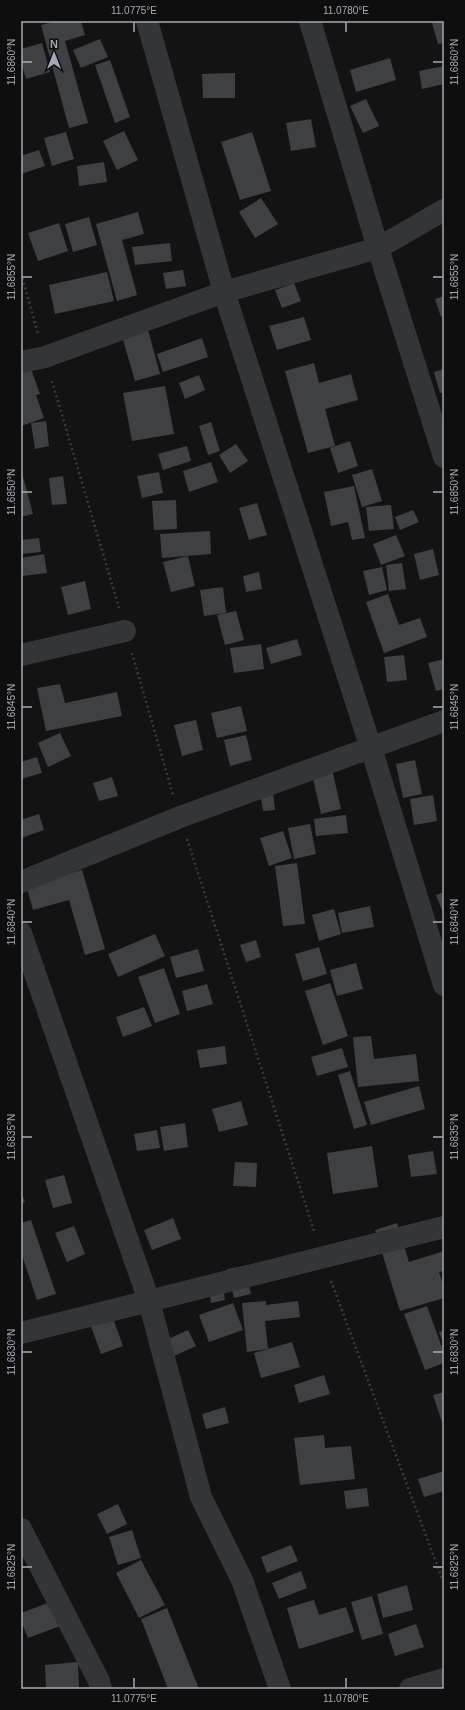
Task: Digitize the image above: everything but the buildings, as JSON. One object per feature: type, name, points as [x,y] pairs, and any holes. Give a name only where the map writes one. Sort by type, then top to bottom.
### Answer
[{"type":"street","points":[[147,21],[224,292],[371,748],[444,985]]},
{"type":"street","points":[[310,21],[378,248],[444,458]]},
{"type":"street","points":[[21,362],[45,357],[224,292],[378,248],[444,210]]},
{"type":"street","points":[[21,655],[125,631]]},
{"type":"street","points":[[21,882],[180,818],[444,722]]},
{"type":"street","points":[[21,933],[149,1301],[201,1496],[242,1580],[280,1689]]},
{"type":"street","points":[[21,1332],[444,1227]]},
{"type":"street","points":[[21,1529],[99,1681],[100,1689]]},
{"type":"street","points":[[410,1689],[444,1679]]},
{"type":"path","points":[[21,273],[180,818],[322,1257],[444,1584]]}]
